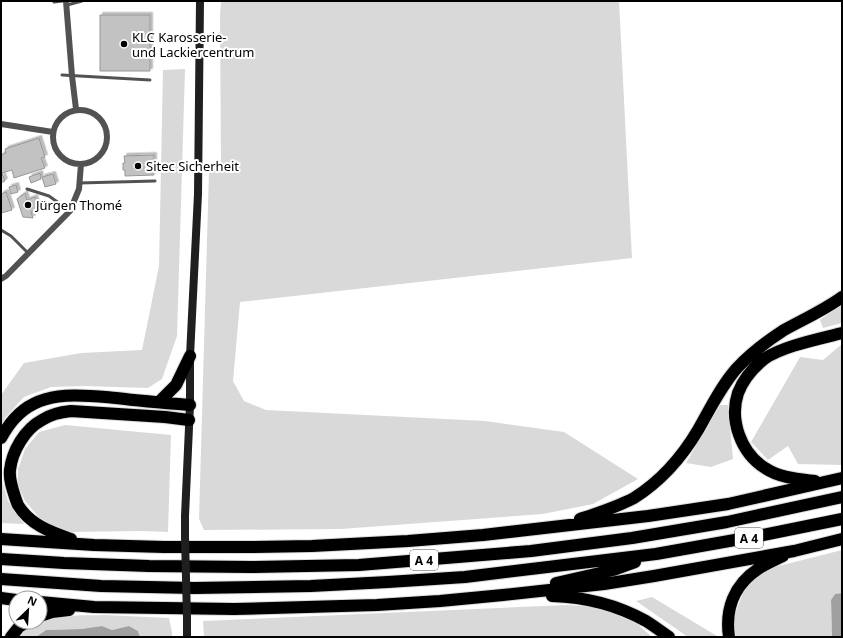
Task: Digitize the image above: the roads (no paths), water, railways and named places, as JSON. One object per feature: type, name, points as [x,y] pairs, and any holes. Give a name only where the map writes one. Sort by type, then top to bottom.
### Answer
[{"type":"highway","points":[[557,527],[610,509],[635,497],[649,486],[668,470],[680,456],[723,386],[744,361],[784,330],[829,306],[842,297]]},
{"type":"highway","points":[[822,482],[787,477],[765,469],[756,462],[749,454],[739,436],[735,415],[736,404],[738,394],[744,382],[750,373],[765,359],[787,348],[842,332]]},
{"type":"highway","points":[[159,402],[176,385],[190,356]]},
{"type":"highway","points":[[1,438],[12,422],[25,409],[43,400],[63,395],[82,395],[190,405]]},
{"type":"highway","points":[[94,545],[73,540],[42,528],[24,513],[18,504],[13,491],[10,470],[16,450],[26,434],[42,419],[60,412],[71,411],[189,420]]},
{"type":"highway","points":[[1,539],[94,545],[193,547],[312,546],[408,541],[483,535],[648,516],[728,504],[842,478]]},
{"type":"highway","name":"A 4","points":[[1,559],[149,566],[251,567],[359,565],[458,558],[531,551],[632,538],[727,522],[842,497]]},
{"type":"highway","name":"A 4","points":[[1,580],[109,586],[194,588],[311,586],[465,577],[656,554],[842,519]]},
{"type":"highway","points":[[48,603],[94,606],[234,609],[377,605],[503,595],[625,581],[794,551],[842,539]]},
{"type":"highway","points":[[729,637],[729,609],[732,600],[741,585],[759,568],[794,551]]},
{"type":"highway","points":[[503,595],[613,570],[656,554]]},
{"type":"highway","points":[[503,595],[570,596],[590,600],[619,608],[646,621],[669,637]]},
{"type":"highway","points":[[48,613],[94,606]]},
{"type":"main road","points":[[187,637],[185,516],[190,405],[190,356],[198,194],[200,1]]},
{"type":"street","points":[[65,2],[76,109]]},
{"type":"street","points":[[76,109],[85,109],[101,118],[108,134],[107,143],[103,152],[90,163],[81,164],[65,160],[59,155],[52,140],[56,124],[61,117],[76,109]]},
{"type":"street","points":[[1,124],[53,132]]},
{"type":"street","points":[[1,279],[6,276],[70,211],[79,189],[81,164]]},
{"type":"lane","points":[[54,2],[82,1]]},
{"type":"lane","points":[[62,75],[150,80]]},
{"type":"lane","points":[[79,182],[155,181]]},
{"type":"lane","points":[[27,189],[49,196],[70,211]]},
{"type":"lane","points":[[1,230],[11,236],[28,253]]},
{"type":"place","name":"KLC Karosserie- und Lackiercentrum","points":[[124,44]]},
{"type":"place","name":"Sitec Sicherheit","points":[[138,166]]},
{"type":"place","name":"Jürgen Thomé","points":[[28,205]]}]
